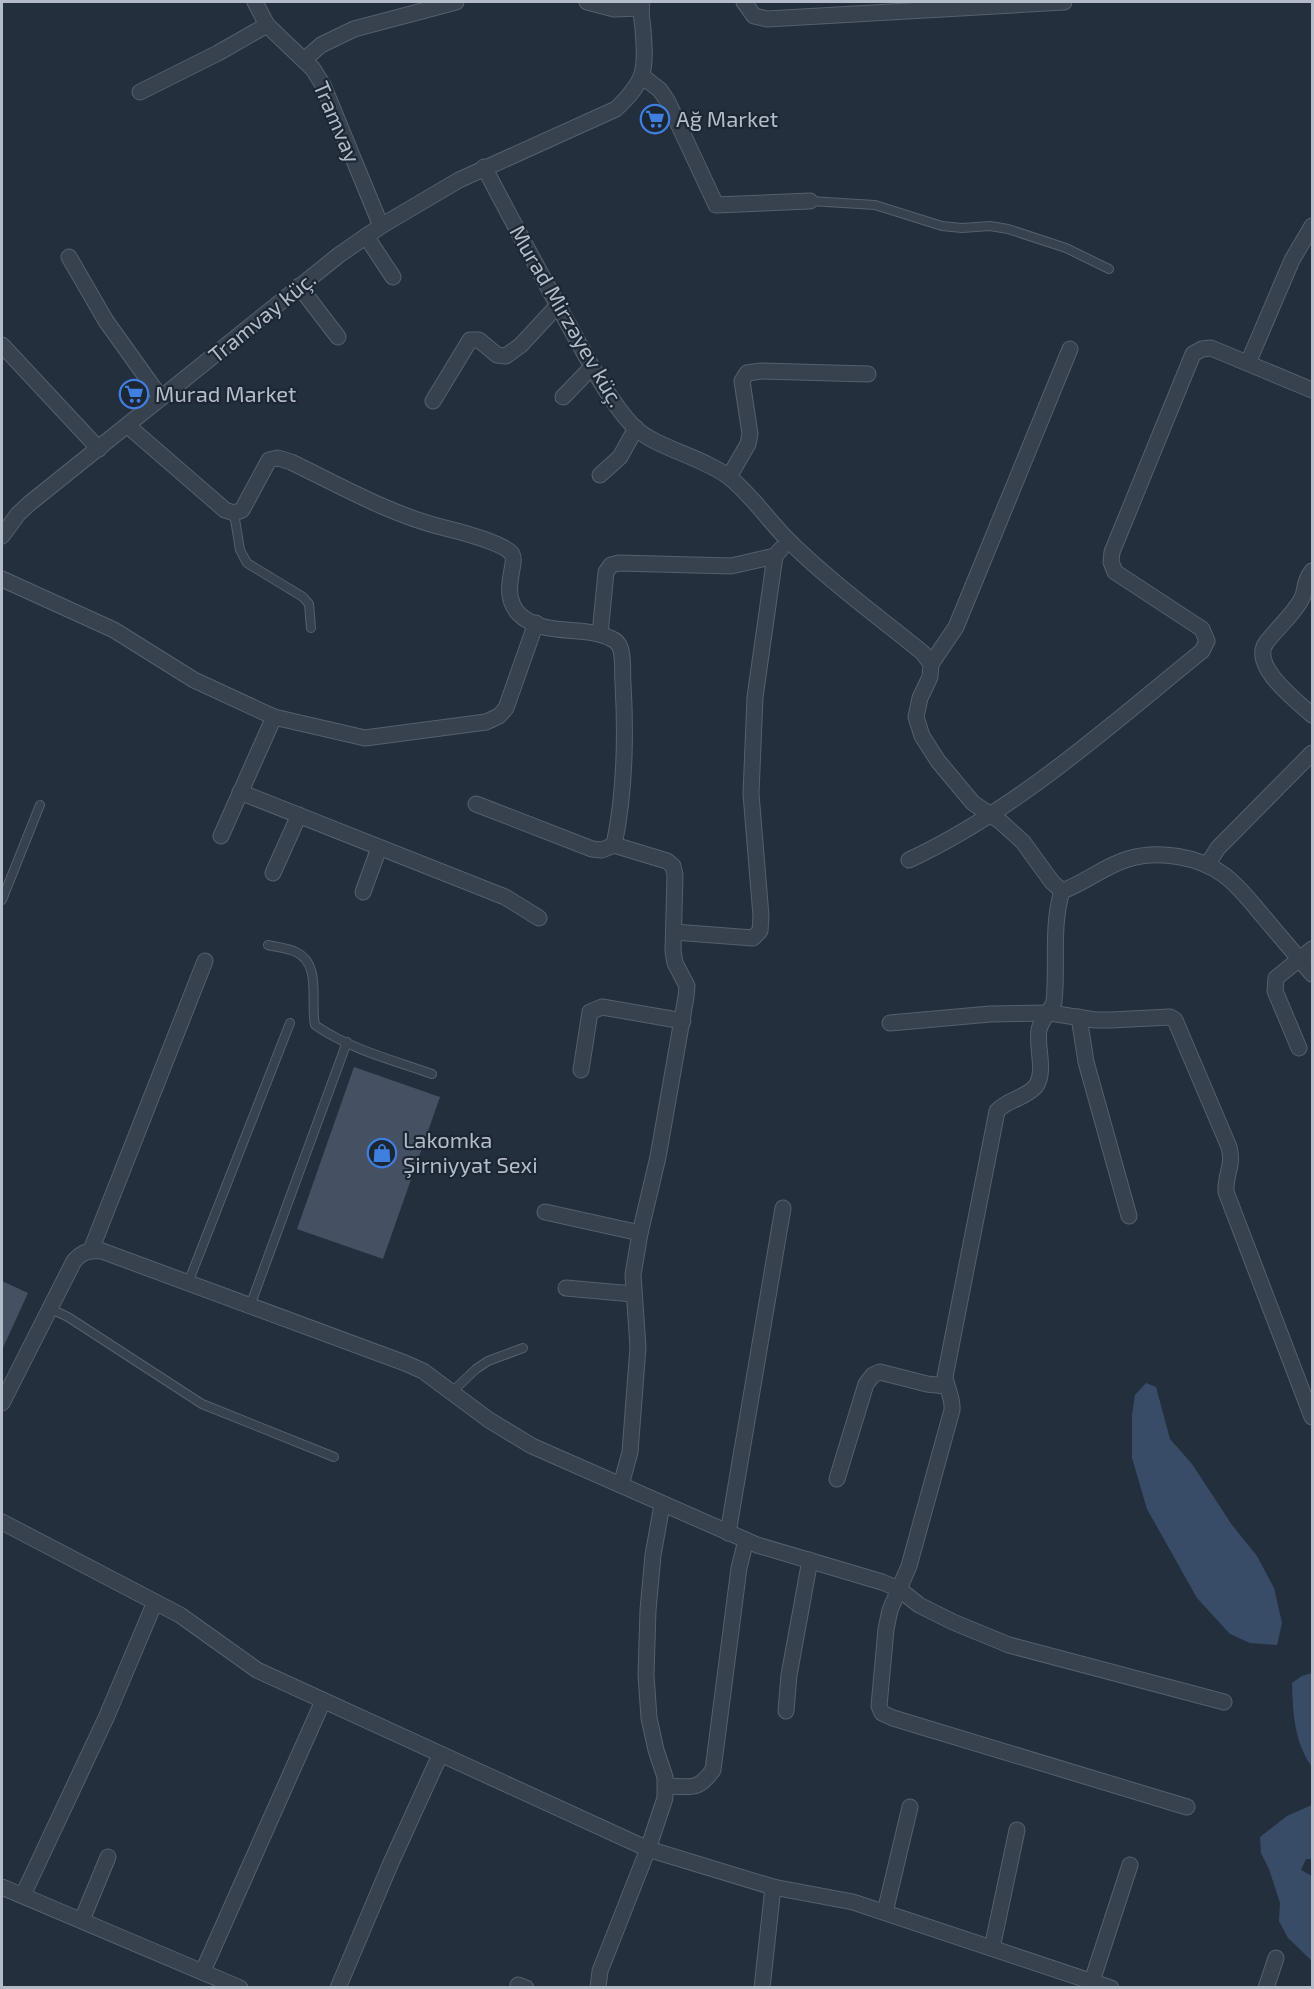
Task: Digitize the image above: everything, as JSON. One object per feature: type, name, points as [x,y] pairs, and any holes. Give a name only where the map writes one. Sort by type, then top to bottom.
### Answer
[{"type":"street","name":"Tramvay","points":[[255,2],[267,25],[313,69],[323,86],[381,226]]},
{"type":"street","points":[[304,60],[321,45],[354,29],[456,2]]},
{"type":"street","points":[[587,2],[614,9],[641,5],[644,60],[642,76],[660,90],[668,102],[716,205],[810,201]]},
{"type":"street","points":[[744,2],[754,16],[767,19],[1064,2]]},
{"type":"street","points":[[140,92],[218,53],[267,25]]},
{"type":"street","name":"Tramvay küç.","points":[[2,536],[18,514],[298,286],[366,236],[484,167],[616,109],[635,90],[642,76]]},
{"type":"street","name":"Murad Mirzəyev küç.","points":[[484,167],[592,367],[622,412],[636,428],[656,441],[710,465],[729,477],[755,502],[788,540],[822,572],[923,653],[931,664]]},
{"type":"street","points":[[1248,363],[1292,260],[1312,226]]},
{"type":"street","points":[[366,236],[393,277]]},
{"type":"street","points":[[69,257],[106,321],[161,398]]},
{"type":"street","points":[[298,286],[338,337]]},
{"type":"street","points":[[433,401],[470,340],[479,340],[497,355],[506,356],[520,345],[558,305]]},
{"type":"street","points":[[2,345],[99,449]]},
{"type":"street","points":[[909,860],[949,841],[990,816],[1074,753],[1202,651],[1206,641],[1202,629],[1114,572],[1111,562],[1112,552],[1193,354],[1202,349],[1211,348],[1312,390]]},
{"type":"street","points":[[1062,891],[1052,882],[1023,842],[1001,822],[973,803],[938,760],[922,736],[916,717],[920,698],[930,677],[931,664],[956,627],[1070,349]]},
{"type":"street","points":[[563,397],[592,367]]},
{"type":"street","points":[[729,477],[748,444],[750,434],[742,381],[747,374],[761,371],[868,374]]},
{"type":"street","points":[[128,426],[225,510],[234,513],[242,510],[269,460],[278,458],[291,462],[399,514],[463,532],[506,548],[514,560],[510,582],[513,604],[520,615],[536,623],[561,630],[600,634],[619,644],[624,737],[622,784],[614,845]]},
{"type":"street","points":[[600,475],[620,457],[636,428]]},
{"type":"street","points":[[674,932],[753,938],[760,931],[761,916],[752,794],[755,697],[776,556],[788,540]]},
{"type":"street","points":[[600,634],[606,572],[611,565],[619,563],[730,566],[776,556]]},
{"type":"street","points":[[1312,571],[1305,582],[1302,600],[1264,646],[1261,658],[1267,670],[1312,716]]},
{"type":"street","points":[[2,579],[114,630],[194,680],[274,717],[365,738],[486,722],[499,716],[506,708],[536,623]]},
{"type":"street","points":[[221,836],[274,717]]},
{"type":"street","points":[[1207,865],[1218,848],[1312,753]]},
{"type":"street","points":[[240,792],[505,897],[539,918]]},
{"type":"street","points":[[476,804],[592,849],[602,850],[614,845],[667,861],[673,866],[675,875],[673,951],[675,963],[687,986],[683,1021],[658,1157],[640,1233],[633,1275],[638,1347],[630,1452],[621,1485]]},
{"type":"street","points":[[273,873],[299,815]]},
{"type":"street","points":[[363,892],[379,848]]},
{"type":"street","points":[[1062,891],[1073,887],[1096,872],[1129,858],[1160,855],[1186,858],[1207,865],[1224,875],[1242,892],[1312,974]]},
{"type":"street","points":[[1062,891],[1056,914],[1056,991],[1050,1013],[1041,1022],[1038,1032],[1040,1077],[1036,1085],[1028,1092],[1003,1104],[997,1111],[945,1377],[946,1386],[951,1395],[952,1410],[913,1556],[890,1610],[886,1629],[879,1707],[882,1713],[1053,1768],[1187,1807]]},
{"type":"street","points":[[1299,1048],[1275,991],[1276,978],[1312,949]]},
{"type":"street","points":[[91,1250],[205,961]]},
{"type":"street","points":[[581,1070],[590,1012],[595,1008],[602,1007],[683,1021]]},
{"type":"street","points":[[890,1023],[990,1014],[1050,1013],[1111,1020],[1170,1017],[1175,1020],[1229,1146],[1232,1160],[1230,1172],[1225,1180],[1226,1192],[1312,1417]]},
{"type":"street","points":[[1078,1017],[1086,1062],[1129,1216]]},
{"type":"street","points":[[728,1533],[783,1208]]},
{"type":"street","points":[[545,1212],[640,1233]]},
{"type":"street","points":[[2,1403],[74,1261],[80,1253],[91,1250],[102,1251],[423,1371],[489,1420],[532,1446],[728,1533],[899,1589],[919,1605],[1009,1645],[1224,1702]]},
{"type":"street","points":[[566,1288],[633,1294]]},
{"type":"street","points":[[837,1479],[866,1384],[873,1375],[880,1372],[927,1384],[946,1386]]},
{"type":"street","points":[[597,1988],[608,1948],[663,1807],[666,1786],[649,1718],[646,1675],[650,1588],[662,1505]]},
{"type":"street","points":[[2,1522],[155,1602],[205,1632],[257,1670],[648,1849],[773,1887],[853,1902],[1111,1988]]},
{"type":"street","points":[[666,1786],[696,1786],[704,1783],[713,1770],[740,1568],[746,1540]]},
{"type":"street","points":[[786,1711],[789,1675],[810,1560]]},
{"type":"street","points":[[23,1895],[106,1718],[155,1602]]},
{"type":"street","points":[[203,1971],[323,1701]]},
{"type":"street","points":[[338,1988],[440,1755]]},
{"type":"street","points":[[885,1912],[909,1806]]},
{"type":"street","points":[[992,1948],[1017,1830]]},
{"type":"street","points":[[81,1920],[108,1857]]},
{"type":"street","points":[[1092,1981],[1130,1865]]},
{"type":"street","points":[[762,1988],[773,1887]]},
{"type":"street","points":[[3,1890],[23,1895],[240,1988]]},
{"type":"street","points":[[1266,1988],[1276,1958]]},
{"type":"lane","points":[[810,201],[875,204],[942,226],[962,228],[990,226],[1008,229],[1066,248],[1110,269]]},
{"type":"lane","points":[[234,513],[240,550],[248,563],[303,597],[309,604],[311,628]]},
{"type":"lane","points":[[2,900],[40,805]]},
{"type":"lane","points":[[268,945],[296,952],[307,959],[312,972],[312,1012],[315,1025],[328,1034],[347,1042],[432,1074]]},
{"type":"lane","points":[[188,1283],[290,1023]]},
{"type":"lane","points":[[250,1306],[347,1042]]},
{"type":"lane","points":[[49,1308],[68,1317],[202,1404],[334,1457]]},
{"type":"lane","points":[[452,1392],[488,1361],[523,1348]]},
{"type":"water","points":[[1146,1383],[1156,1387],[1170,1439],[1192,1464],[1232,1525],[1257,1556],[1274,1588],[1282,1623],[1277,1645],[1250,1643],[1230,1634],[1197,1598],[1147,1509],[1132,1458],[1132,1415],[1135,1395]]},
{"type":"water","points":[[1312,1673],[1312,1767],[1301,1748],[1298,1737],[1292,1683]]},
{"type":"water","points":[[1312,1805],[1312,1859],[1306,1859],[1301,1870],[1312,1876],[1312,1961],[1288,1938],[1279,1921],[1280,1903],[1261,1853],[1260,1837],[1287,1816]]},
{"type":"building","points":[[354,1067],[440,1097],[383,1259],[297,1229]]},
{"type":"building","points":[[2,1281],[28,1293],[2,1350]]},
{"type":"place","name":"Ağ Market","points":[[655,119]]},
{"type":"place","name":"Murad Market","points":[[134,394]]},
{"type":"place","name":"Lakomka Şirniyyat Sexi","points":[[382,1153]]}]
